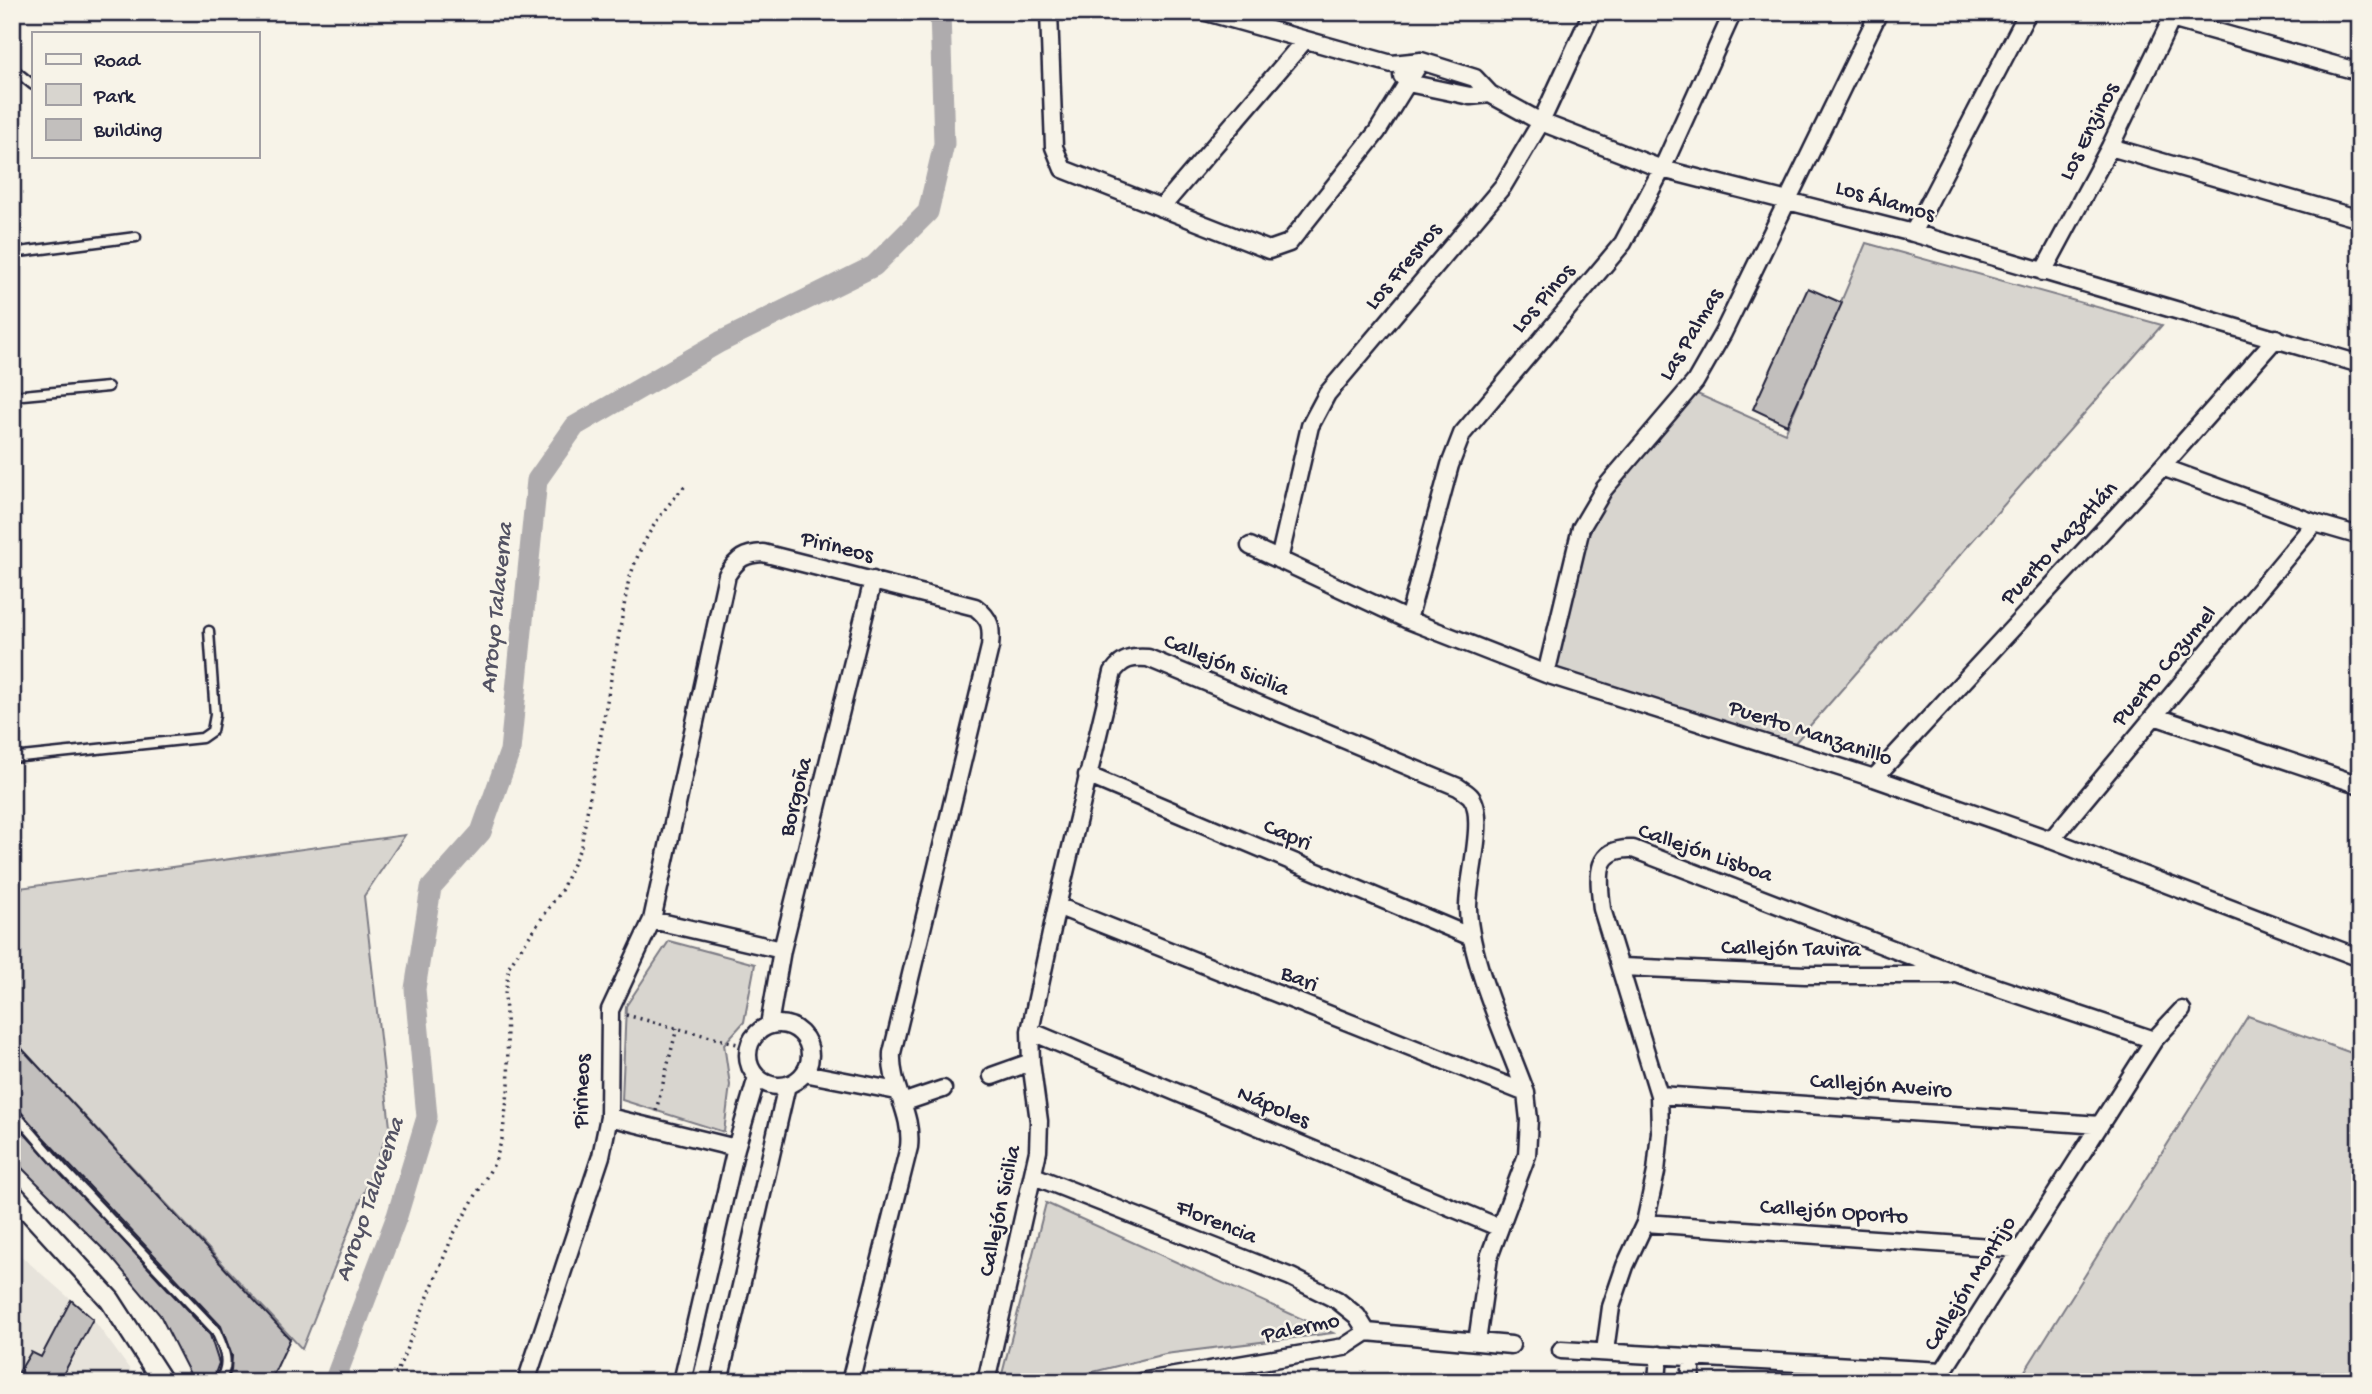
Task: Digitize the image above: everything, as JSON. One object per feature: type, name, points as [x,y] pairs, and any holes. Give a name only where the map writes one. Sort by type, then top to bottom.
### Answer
[{"type":"street","points":[[1049,12],[1054,147],[1057,160],[1063,169],[1256,247],[1280,249],[1289,243],[1377,132],[1421,61]]},
{"type":"street","points":[[1206,12],[1392,65],[1421,61]]},
{"type":"street","name":"Los Fresnos","points":[[1279,561],[1310,426],[1327,394],[1503,186],[1541,122],[1592,12]]},
{"type":"street","name":"Los Pinos","points":[[1408,620],[1450,465],[1462,434],[1623,243],[1662,169],[1733,12]]},
{"type":"street","name":"Las Palmas","points":[[1546,674],[1581,528],[1604,489],[1695,382],[1723,333],[1879,12]]},
{"type":"street","points":[[1913,233],[2028,12]]},
{"type":"street","points":[[2173,16],[2360,72]]},
{"type":"street","name":"Los Enzinos","points":[[2043,272],[2110,147],[2173,16]]},
{"type":"street","points":[[1161,208],[1304,41]]},
{"type":"street","name":"Los Álamos","points":[[1421,61],[1475,78],[1490,94],[1541,122],[1662,169],[1789,199],[1913,233],[2360,364]]},
{"type":"street","points":[[1392,65],[1408,83],[1470,96],[1490,94]]},
{"type":"street","points":[[2110,147],[2360,219]]},
{"type":"street","name":"Puerto Mazatlán","points":[[1874,778],[2162,467],[2276,338]]},
{"type":"street","points":[[2162,467],[2315,523],[2360,536]]},
{"type":"street","name":"Puerto Cozumel","points":[[2051,840],[2315,523]]},
{"type":"street","name":"Puerto Manzanillo","points":[[1250,546],[1408,620],[1546,674],[1874,778],[2051,840],[2360,958]]},
{"type":"street","name":"Pirineos","points":[[526,1382],[587,1202],[609,1117],[610,1010],[652,920],[727,575],[737,560],[747,553],[763,553],[975,607],[988,617],[992,627],[990,647],[892,1053],[891,1073],[911,1129],[909,1147],[850,1382]]},
{"type":"street","name":"Borgoña","points":[[769,1025],[782,950],[873,580]]},
{"type":"street","name":"Callejón Sicilia","points":[[986,1382],[1034,1176],[1039,1121],[1030,1031],[1056,906],[1113,672],[1120,662],[1133,657],[1148,658],[1458,787],[1471,797],[1477,810],[1468,905],[1469,936],[1526,1093],[1529,1120],[1527,1155],[1489,1257],[1477,1342]]},
{"type":"street","points":[[2154,716],[2360,785]]},
{"type":"street","name":"Capri","points":[[1087,775],[1469,936]]},
{"type":"street","name":"Callejón Lisboa","points":[[1605,1351],[1611,1307],[1625,1266],[1645,1223],[1656,1172],[1659,1095],[1622,967],[1602,909],[1599,879],[1601,864],[1610,853],[1621,849],[1658,859],[1960,975],[2154,1041]]},
{"type":"street","name":"Bari","points":[[1056,906],[1526,1093]]},
{"type":"street","points":[[652,920],[782,950]]},
{"type":"street","name":"Callejón Tavira","points":[[1622,967],[1805,975],[1960,975]]},
{"type":"street","name":"Callejón Montijo","points":[[1561,1350],[1692,1357],[1944,1377],[2020,1249],[2154,1041],[2182,1010]]},
{"type":"street","points":[[769,1025],[788,1025],[803,1036],[810,1054],[804,1073],[787,1085],[776,1086],[757,1077],[748,1058],[753,1037],[769,1025]]},
{"type":"street","name":"Nápoles","points":[[1030,1031],[1498,1227]]},
{"type":"street","points":[[992,1076],[1031,1062]]},
{"type":"street","points":[[804,1073],[900,1097],[943,1088]]},
{"type":"street","points":[[682,1382],[736,1148],[757,1077]]},
{"type":"street","points":[[719,1382],[787,1085]]},
{"type":"street","name":"Callejón Aveiro","points":[[1659,1095],[2100,1125]]},
{"type":"street","points":[[609,1117],[736,1148]]},
{"type":"street","name":"Florencia","points":[[1034,1176],[1291,1277],[1337,1300],[1357,1316],[1367,1332]]},
{"type":"street","points":[[12,1193],[110,1300],[163,1382]]},
{"type":"street","name":"Callejón Oporto","points":[[1645,1223],[2020,1249]]},
{"type":"street","name":"Palermo","points":[[1140,1382],[1344,1347],[1367,1332],[1511,1345]]},
{"type":"street","points":[[1657,1382],[1659,1355]]},
{"type":"street","points":[[1690,1382],[1692,1357]]},
{"type":"lane","points":[[12,68],[32,84]]},
{"type":"lane","points":[[12,253],[136,237]]},
{"type":"lane","points":[[12,396],[108,387]]},
{"type":"lane","points":[[12,758],[202,738],[212,731],[215,715],[209,631]]},
{"type":"lane","points":[[12,1110],[64,1170],[216,1331],[226,1360],[225,1371],[218,1382]]},
{"type":"path","points":[[393,1382],[453,1235],[495,1162],[502,1139],[509,1084],[505,993],[509,966],[562,889],[581,846],[628,584],[638,551],[661,512],[685,486]]},
{"type":"path","points":[[610,1010],[749,1047]]},
{"type":"path","points":[[651,1127],[677,1028]]},
{"type":"shaded area","points":[[12,1248],[93,1319],[139,1382],[12,1382]]},
{"type":"green space","points":[[1866,243],[2162,325],[1793,745],[1559,673],[1555,667],[1582,533],[1606,494],[1695,393],[1785,433]]},
{"type":"green space","points":[[405,835],[364,896],[390,1127],[302,1349],[12,1038],[12,889]]},
{"type":"green space","points":[[669,941],[755,964],[744,1022],[724,1044],[730,1085],[724,1132],[622,1100],[626,1006]]},
{"type":"green space","points":[[2248,1016],[2360,1056],[2360,1382],[2018,1382]]},
{"type":"green space","points":[[1046,1203],[1333,1333],[1165,1354],[1053,1382],[1000,1382]]},
{"type":"green space","points":[[1734,1376],[1829,1382],[1734,1382]]},
{"type":"building","points":[[1808,288],[1842,303],[1787,425],[1753,409]]},
{"type":"building","points":[[12,1038],[290,1339],[270,1382],[226,1382],[231,1371],[232,1356],[221,1326],[12,1104]]},
{"type":"building","points":[[12,1120],[210,1335],[219,1363],[212,1382],[194,1382],[160,1315],[111,1257],[12,1158]]},
{"type":"building","points":[[71,1300],[93,1319],[59,1382],[34,1382],[19,1372],[31,1352],[41,1357]]},
{"type":"waterway","name":"Arroyo Talaverna","points":[[334,1382],[397,1216],[427,1117],[415,989],[431,888],[481,832],[510,751],[537,480],[575,426],[720,342],[874,266],[928,212],[944,144],[940,12]]}]
